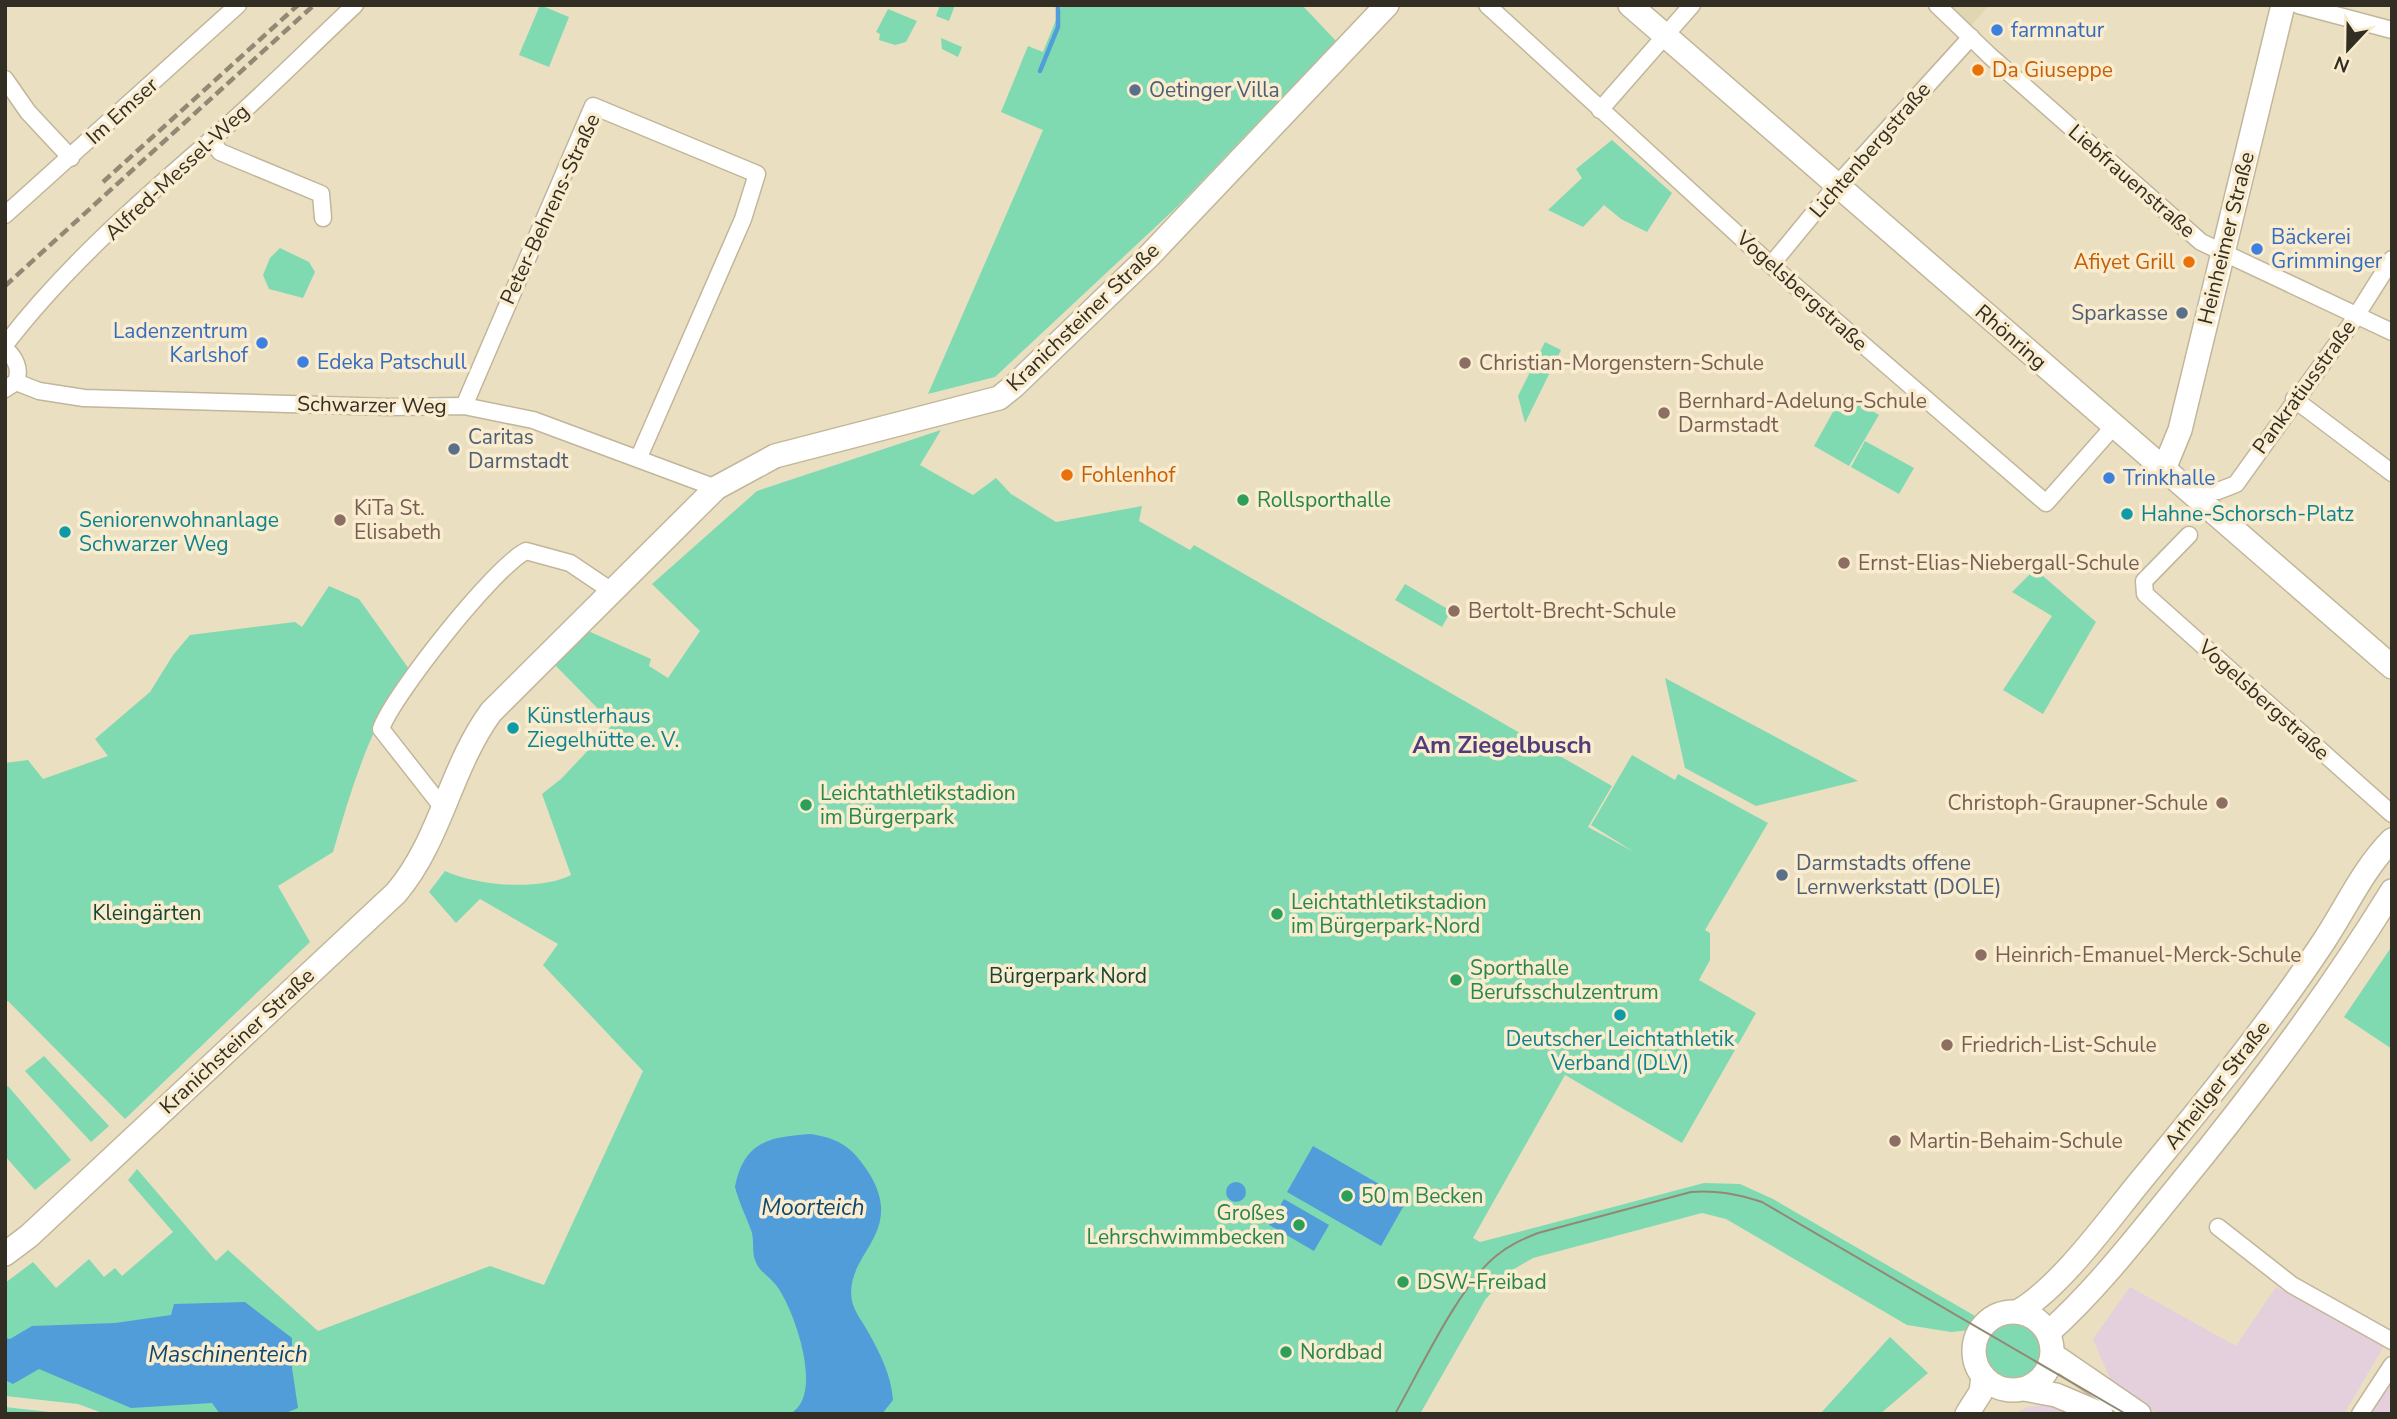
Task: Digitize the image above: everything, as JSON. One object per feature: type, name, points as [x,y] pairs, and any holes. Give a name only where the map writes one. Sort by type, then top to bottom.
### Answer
[{"type":"main road","name":"Rhönring","points":[[1630,5],[2392,667]]},
{"type":"main road","name":"Heinheimer Straße","points":[[2164,469],[2177,439],[2283,5]]},
{"type":"main road","name":"Kranichsteiner Straße","points":[[5,1254],[396,893],[422,857],[473,740],[491,712],[716,488],[775,456],[999,398],[1072,334],[1139,266],[1382,7]]},
{"type":"main road","points":[[2177,439],[2179,456],[2186,471],[2277,553],[2279,568]]},
{"type":"main road","name":"Arheilger Straße","points":[[1983,1376],[1974,1356],[1980,1329],[2001,1313],[2019,1311],[2042,1294],[2106,1224],[2216,1089],[2326,939],[2373,859],[2392,840]]},
{"type":"main road","name":"Arheilger Straße","points":[[2049,1332],[2134,1241],[2199,1161],[2350,959],[2392,891]]},
{"type":"main road","points":[[1980,1414],[1999,1395],[2018,1390],[2044,1376],[2053,1355],[2049,1332],[2041,1322],[2019,1311]]},
{"type":"main road","points":[[2053,1355],[2138,1414]]},
{"type":"main road","points":[[1983,1376],[1992,1384],[2056,1395],[2101,1414]]},
{"type":"main road","points":[[1966,1414],[1981,1392],[1983,1376]]},
{"type":"street","name":"Im Emser","points":[[5,215],[238,5]]},
{"type":"street","name":"Alfred-Messel-Weg","points":[[5,347],[31,311],[171,172],[211,140],[355,5]]},
{"type":"street","name":"Vogelsbergstraße","points":[[1487,5],[1771,265],[2046,503],[2114,426]]},
{"type":"street","points":[[1600,110],[1692,5]]},
{"type":"street","name":"Liebfrauenstraße","points":[[1937,5],[2201,242],[2221,254],[2392,332]]},
{"type":"street","points":[[2298,5],[2392,30]]},
{"type":"street","name":"Lichtenbergstraße","points":[[1771,265],[1836,186],[1971,37]]},
{"type":"street","points":[[5,79],[28,112],[71,158]]},
{"type":"street","name":"Peter-Behrens-Straße","points":[[464,406],[593,106],[757,174],[743,219],[639,457]]},
{"type":"street","points":[[211,140],[220,152],[321,194],[323,218]]},
{"type":"street","name":"Pankratiusstraße","points":[[2202,487],[2218,491],[2236,484],[2392,259]]},
{"type":"street","name":"Schwarzer Weg","points":[[5,347],[17,365],[11,385],[39,391],[84,398],[390,407],[464,406],[533,420],[639,457],[716,488]]},
{"type":"street","points":[[2294,399],[2392,473]]},
{"type":"street","name":"Vogelsbergstraße","points":[[2189,535],[2144,582],[2145,594],[2392,814]]},
{"type":"street","points":[[443,808],[381,729],[410,680],[493,579],[526,551],[570,563],[613,592]]},
{"type":"street","points":[[2218,1227],[2292,1285],[2392,1341]]},
{"type":"street","points":[[2360,1414],[2392,1365]]},
{"type":"shaded area","points":[[2130,1287],[2236,1346],[2276,1287],[2384,1346],[2344,1414],[2158,1414],[2114,1388],[2093,1339]]},
{"type":"shaded area","points":[[2392,1380],[2392,1414],[2371,1414]]},
{"type":"shaded area","points":[[2050,1405],[2077,1414],[2014,1414],[2028,1407]]},
{"type":"green space","points":[[540,5],[569,17],[549,67],[519,55]]},
{"type":"green space","points":[[940,5],[955,5],[949,21],[936,16]]},
{"type":"green space","points":[[1062,5],[1302,5],[1336,41],[1179,205],[995,377],[928,394],[1043,130],[1001,112],[1028,46],[1043,52]]},
{"type":"green space","points":[[888,9],[917,21],[906,42],[895,45],[879,40],[880,34],[876,32]]},
{"type":"green space","points":[[941,38],[962,47],[958,57],[942,49]]},
{"type":"green space","points":[[1612,140],[1672,193],[1647,232],[1621,219],[1604,205],[1583,227],[1548,210],[1582,178],[1576,169]]},
{"type":"green space","points":[[280,248],[309,262],[315,272],[303,298],[269,289],[263,275],[270,258]]},
{"type":"green space","points":[[1545,342],[1561,350],[1525,423],[1518,396]]},
{"type":"green space","points":[[1843,394],[1879,415],[1849,466],[1814,446]]},
{"type":"green space","name":"Bürgerpark Nord","points":[[941,430],[920,465],[973,495],[996,478],[1011,494],[1056,522],[1142,506],[1139,521],[1190,550],[1194,545],[1612,786],[1588,827],[1634,852],[1591,825],[1632,755],[1675,780],[1678,774],[1768,823],[1705,930],[1710,933],[1710,960],[1699,980],[1756,1013],[1682,1143],[1565,1075],[1473,1238],[1480,1242],[1704,1183],[1740,1184],[1773,1199],[1982,1320],[1971,1330],[1951,1332],[1907,1325],[1726,1219],[1702,1213],[1533,1258],[1509,1272],[1485,1300],[1420,1414],[105,1414],[78,1404],[5,1396],[5,1283],[33,1262],[56,1288],[89,1259],[104,1277],[115,1268],[122,1276],[173,1232],[128,1180],[137,1169],[216,1261],[228,1250],[318,1331],[490,1266],[544,1285],[643,1071],[543,965],[558,944],[480,899],[456,923],[429,892],[445,871],[474,880],[508,885],[542,883],[571,875],[542,794],[561,779],[613,724],[553,663],[586,630],[651,659],[649,666],[668,678],[700,631],[652,584],[757,491]]},
{"type":"green space","points":[[1865,441],[1914,468],[1899,494],[1851,467]]},
{"type":"green space","points":[[2035,569],[2096,622],[2043,714],[2003,690],[2052,616],[2012,592]]},
{"type":"green space","points":[[1405,584],[1451,611],[1442,627],[1395,600]]},
{"type":"green space","name":"Kleingärten","points":[[329,586],[359,599],[409,669],[373,735],[355,780],[333,852],[278,886],[310,942],[125,1119],[8,1001],[5,1002],[5,763],[28,760],[43,779],[108,756],[95,739],[150,692],[173,655],[190,635],[295,622],[302,627]]},
{"type":"green space","points":[[1665,678],[1858,781],[1756,806],[1685,768]]},
{"type":"green space","points":[[2392,946],[2392,1049],[2344,1017]]},
{"type":"green space","points":[[44,1056],[109,1126],[91,1142],[25,1071]]},
{"type":"green space","points":[[8,1086],[71,1160],[35,1190],[5,1156],[5,1088]]},
{"type":"green space","points":[[2012,1324],[2023,1326],[2036,1337],[2041,1353],[2039,1364],[2028,1377],[2012,1382],[2001,1380],[1988,1369],[1983,1353],[1985,1342],[1996,1329]]},
{"type":"green space","points":[[1890,1337],[1928,1373],[1880,1414],[1820,1414]]},
{"type":"green space","points":[[5,1407],[67,1414],[5,1414]]},
{"type":"sand","points":[[1945,5],[1987,5],[1988,6],[1970,27]]},
{"type":"water","name":"Moorteich","points":[[811,1134],[837,1141],[850,1149],[867,1170],[878,1192],[881,1211],[878,1227],[856,1269],[852,1284],[852,1301],[880,1355],[890,1381],[893,1400],[882,1414],[789,1414],[800,1405],[805,1390],[803,1352],[783,1296],[755,1260],[752,1233],[735,1187],[745,1160],[761,1144],[783,1137]]},
{"type":"water","name":"50 m Becken","points":[[1313,1146],[1407,1200],[1381,1246],[1287,1192]]},
{"type":"water","points":[[1236,1182],[1243,1185],[1246,1192],[1243,1199],[1236,1202],[1229,1199],[1226,1192],[1229,1185]]},
{"type":"water","name":"Großes Lehrschwimmbecken","points":[[1284,1199],[1329,1225],[1314,1251],[1269,1225]]},
{"type":"water","name":"Maschinenteich","points":[[245,1302],[292,1338],[292,1368],[298,1408],[283,1414],[220,1414],[212,1403],[131,1408],[39,1369],[13,1384],[5,1380],[5,1338],[10,1339],[32,1326],[115,1323],[171,1315],[174,1304]]},
{"type":"waterway","points":[[1040,71],[1058,27],[1058,5]]},
{"type":"tram line","points":[[1395,1414],[1454,1308],[1482,1270],[1501,1252],[1538,1233],[1691,1192],[1727,1193],[1762,1202],[2126,1414]]},
{"type":"railway","points":[[103,182],[298,5]]},
{"type":"railway","points":[[5,286],[314,5]]},
{"type":"place","name":"farmnatur","points":[[1997,30]]},
{"type":"place","name":"Da Giuseppe","points":[[1978,70]]},
{"type":"place","name":"Oetinger Villa","points":[[1135,90]]},
{"type":"place","name":"Bäckerei Grimminger","points":[[2257,249]]},
{"type":"place","name":"Afiyet Grill","points":[[2189,262]]},
{"type":"place","name":"Sparkasse","points":[[2182,313]]},
{"type":"place","name":"Ladenzentrum Karlshof","points":[[262,343]]},
{"type":"place","name":"Edeka Patschull","points":[[303,362]]},
{"type":"place","name":"Christian-Morgenstern-Schule","points":[[1465,363]]},
{"type":"place","name":"Bernhard-Adelung-Schule Darmstadt","points":[[1664,413]]},
{"type":"place","name":"Caritas Darmstadt","points":[[454,449]]},
{"type":"place","name":"Fohlenhof","points":[[1067,475]]},
{"type":"place","name":"Trinkhalle","points":[[2109,478]]},
{"type":"place","name":"Rollsporthalle","points":[[1243,500]]},
{"type":"place","name":"Hahne-Schorsch-Platz","points":[[2127,514]]},
{"type":"place","name":"KiTa St. Elisabeth","points":[[340,520]]},
{"type":"place","name":"Seniorenwohnanlage Schwarzer Weg","points":[[65,532]]},
{"type":"place","name":"Ernst-Elias-Niebergall-Schule","points":[[1844,563]]},
{"type":"place","name":"Bertolt-Brecht-Schule","points":[[1454,611]]},
{"type":"place","name":"Künstlerhaus Ziegelhütte e. V.","points":[[513,728]]},
{"type":"place","name":"Christoph-Graupner-Schule","points":[[2222,803]]},
{"type":"place","name":"Leichtathletikstadion im Bürgerpark","points":[[806,805]]},
{"type":"place","name":"Darmstadts offene Lernwerkstatt (DOLE)","points":[[1782,875]]},
{"type":"place","name":"Leichtathletikstadion im Bürgerpark-Nord","points":[[1277,914]]},
{"type":"place","name":"Heinrich-Emanuel-Merck-Schule","points":[[1981,955]]},
{"type":"place","name":"Sporthalle Berufsschulzentrum","points":[[1456,980]]},
{"type":"place","name":"Deutscher Leichtathletik Verband (DLV)","points":[[1620,1015]]},
{"type":"place","name":"Friedrich-List-Schule","points":[[1947,1045]]},
{"type":"place","name":"Martin-Behaim-Schule","points":[[1895,1141]]},
{"type":"place","name":"50 m Becken","points":[[1347,1196]]},
{"type":"place","name":"Großes Lehrschwimmbecken","points":[[1299,1225]]},
{"type":"place","name":"DSW-Freibad","points":[[1403,1282]]},
{"type":"place","name":"Nordbad","points":[[1286,1352]]},
{"type":"district","name":"Am Ziegelbusch","points":[[1502,745]]}]
